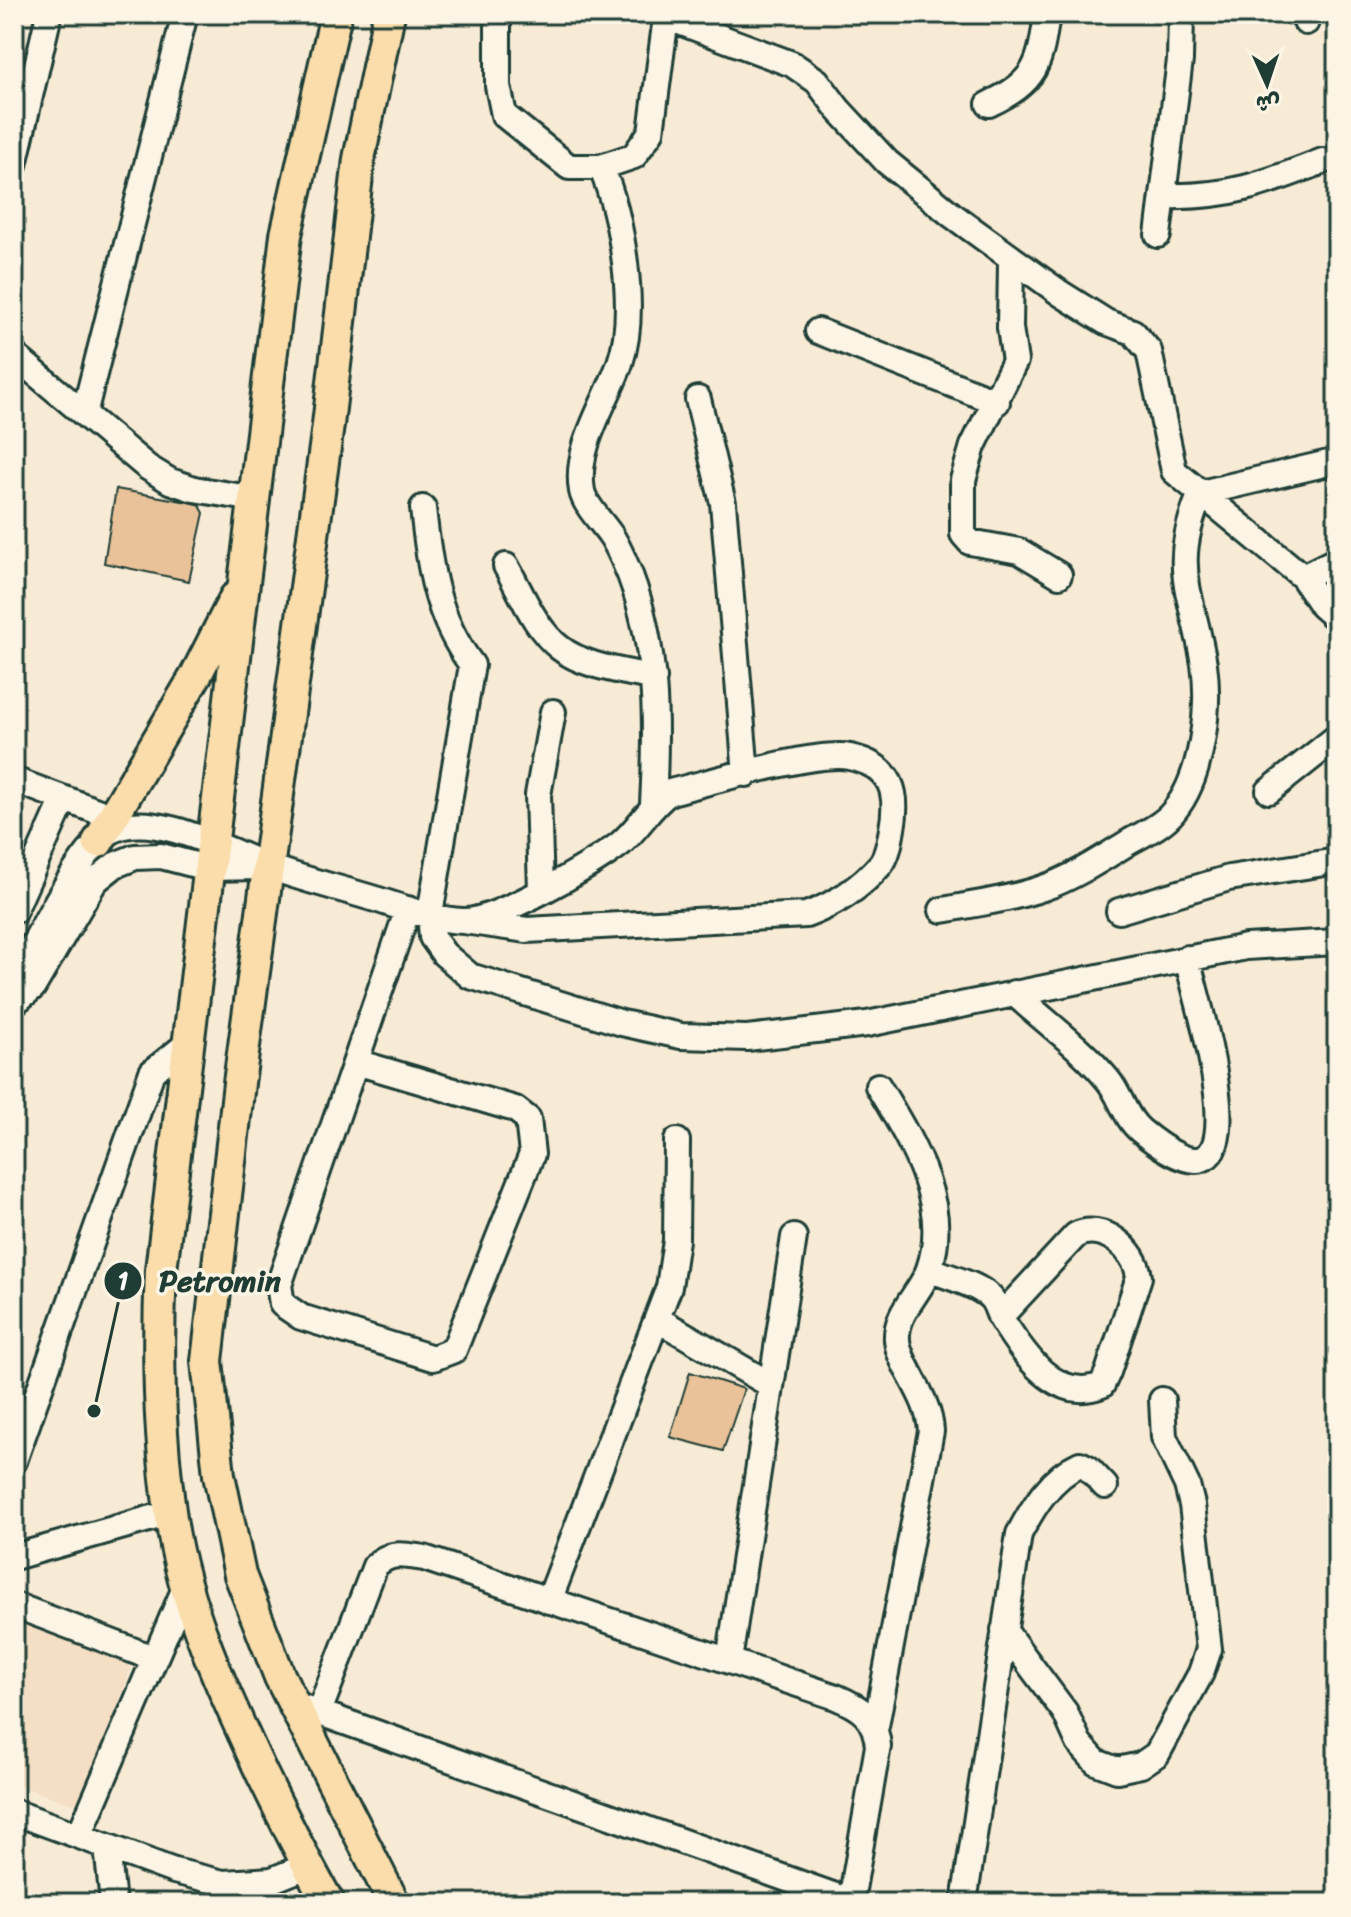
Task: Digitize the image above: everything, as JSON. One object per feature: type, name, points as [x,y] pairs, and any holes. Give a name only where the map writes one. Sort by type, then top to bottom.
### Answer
[{"type":"main road","points":[[329,1903],[307,1866],[220,1685],[187,1583],[170,1513],[157,1359],[161,1270],[286,235],[336,14]]},
{"type":"main road","points":[[390,16],[359,159],[326,441],[217,1257],[207,1361],[219,1475],[240,1575],[306,1708],[394,1903]]},
{"type":"main road","points":[[98,842],[196,675],[245,578]]},
{"type":"street","points":[[14,165],[19,119],[49,14]]},
{"type":"street","points":[[84,414],[185,14]]},
{"type":"street","points":[[498,14],[498,86],[504,115],[569,167],[601,167],[634,156],[651,132],[665,15],[792,64],[817,81],[838,109],[887,162],[1011,261],[1106,322],[1133,332],[1149,351],[1170,464],[1303,577],[1322,606],[1337,619]]},
{"type":"street","points":[[989,104],[1027,82],[1038,61],[1047,14]]},
{"type":"street","points":[[1158,235],[1180,60],[1181,14]]},
{"type":"street","points":[[1163,196],[1198,197],[1244,191],[1323,161]]},
{"type":"street","points":[[601,167],[616,200],[629,305],[620,363],[585,453],[583,493],[614,540],[630,575],[644,621],[654,678],[656,737],[653,804]]},
{"type":"street","points":[[1011,261],[1010,328],[1015,361],[973,446],[963,480],[963,534],[970,542],[1019,551],[1059,575]]},
{"type":"street","points":[[818,331],[997,402]]},
{"type":"street","points":[[14,355],[147,467],[170,481],[255,499]]},
{"type":"street","points":[[698,399],[723,503],[746,774]]},
{"type":"street","points":[[1201,493],[1337,461]]},
{"type":"street","points":[[942,910],[1044,888],[1136,838],[1174,811],[1199,753],[1207,708],[1204,665],[1187,594],[1183,557],[1186,528],[1201,493]]},
{"type":"street","points":[[356,1062],[515,1109],[528,1119],[532,1154],[454,1350],[441,1357],[433,1358],[301,1317],[282,1304],[279,1285],[356,1062],[419,911],[472,665],[456,644],[437,599],[423,508]]},
{"type":"street","points":[[1303,577],[1337,560]]},
{"type":"street","points":[[506,566],[546,635],[562,650],[598,664],[654,678]]},
{"type":"street","points":[[541,890],[538,795],[553,712]]},
{"type":"street","points":[[1269,791],[1337,737]]},
{"type":"street","points":[[15,976],[77,868],[98,842],[114,829],[137,826],[209,854],[269,867],[419,911],[464,921],[527,930],[806,915],[830,906],[884,860],[897,803],[895,789],[882,773],[864,761],[847,756],[801,761],[670,792],[653,804],[621,843],[497,914],[464,921]]},
{"type":"street","points":[[14,780],[113,817]]},
{"type":"street","points":[[14,911],[64,799]]},
{"type":"street","points":[[14,1003],[33,987],[95,881],[115,865],[135,857],[209,854]]},
{"type":"street","points":[[1119,911],[1229,878],[1337,861]]},
{"type":"street","points":[[419,911],[444,954],[470,976],[612,1021],[681,1036],[747,1038],[867,1024],[1246,947],[1337,942]]},
{"type":"street","points":[[1014,993],[1106,1078],[1139,1130],[1184,1158],[1199,1161],[1209,1157],[1217,1145],[1218,1112],[1210,1060],[1187,958]]},
{"type":"street","points":[[14,1461],[152,1072],[187,1044]]},
{"type":"street","points":[[876,1726],[861,1708],[424,1558],[396,1554],[383,1558],[375,1566],[306,1708],[853,1902],[878,1746],[876,1726],[931,1431],[922,1394],[897,1341],[898,1327],[929,1269],[934,1224],[927,1181],[914,1145],[878,1086]]},
{"type":"street","points":[[549,1601],[669,1287],[676,1240],[677,1141]]},
{"type":"street","points":[[929,1269],[991,1298],[1000,1317],[1041,1373],[1079,1389],[1093,1389],[1102,1385],[1108,1372],[1139,1277],[1138,1265],[1117,1241],[1096,1230],[1084,1231],[1000,1317]]},
{"type":"street","points":[[729,1661],[794,1237]]},
{"type":"street","points":[[657,1319],[771,1385]]},
{"type":"street","points":[[1004,1630],[1065,1712],[1079,1743],[1096,1762],[1117,1770],[1130,1769],[1157,1754],[1201,1673],[1209,1649],[1192,1505],[1187,1485],[1164,1437],[1162,1400]]},
{"type":"street","points":[[964,1903],[1019,1534],[1033,1507],[1067,1470],[1080,1464],[1105,1486]]},
{"type":"street","points":[[14,1557],[170,1513]]},
{"type":"street","points":[[79,1836],[187,1583]]},
{"type":"street","points":[[14,1605],[153,1658]]},
{"type":"street","points":[[14,1812],[227,1893],[307,1866]]},
{"type":"street","points":[[107,1847],[113,1903]]},
{"type":"shaded area","points":[[14,1621],[127,1660],[131,1669],[84,1800],[72,1804],[14,1784]]},
{"type":"building","points":[[116,489],[199,504],[204,513],[189,581],[104,563]]},
{"type":"building","points":[[690,1372],[744,1389],[723,1451],[670,1437]]},
{"type":"place","name":"Petromin","points":[[94,1411]]}]
